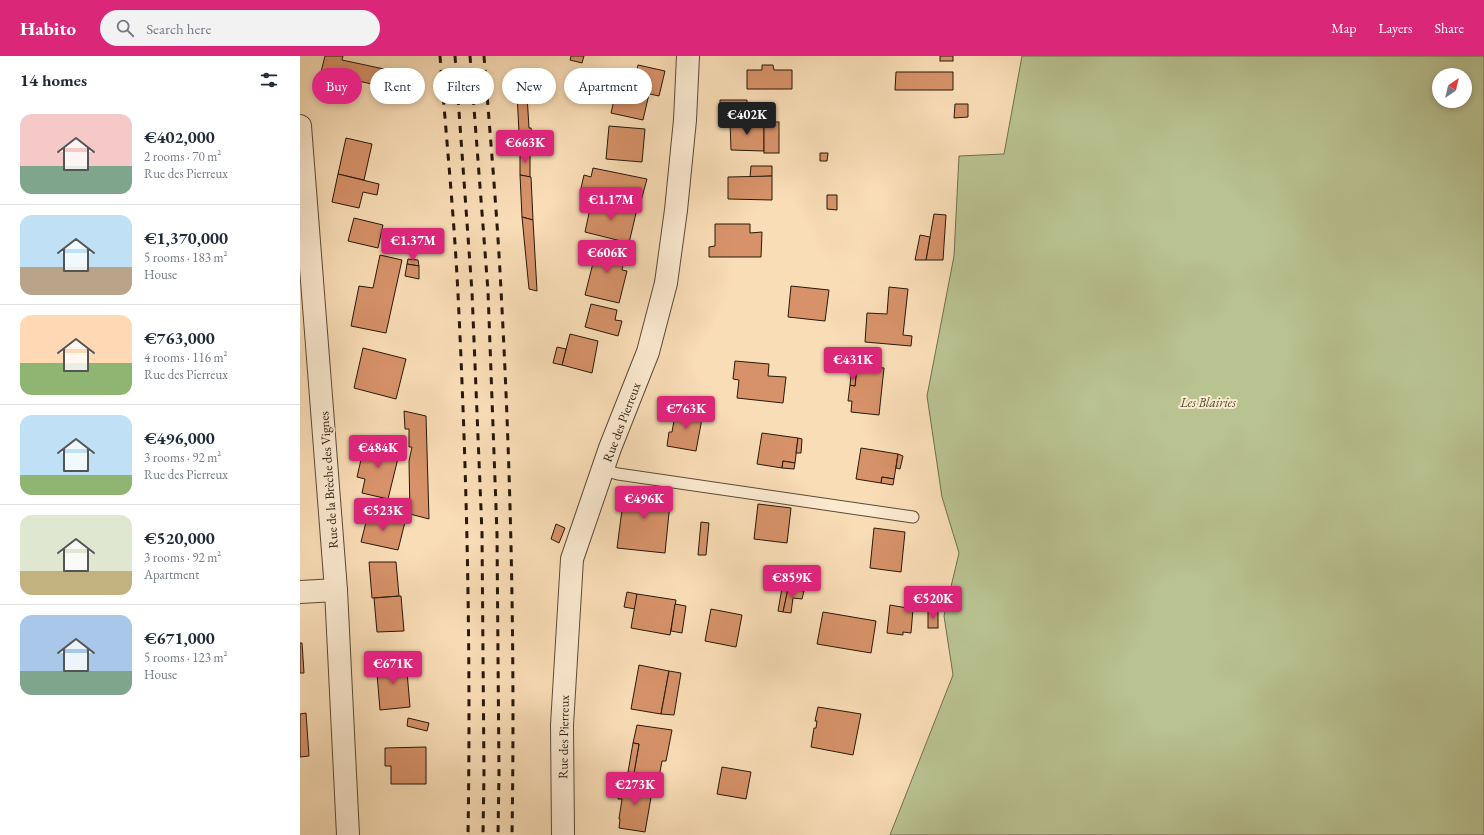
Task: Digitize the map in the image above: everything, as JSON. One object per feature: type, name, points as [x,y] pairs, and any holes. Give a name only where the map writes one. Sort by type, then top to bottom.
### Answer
[{"type":"street","name":"Rue des Pierreux","points":[[563,835],[562,725],[572,559],[602,470],[648,352],[666,283],[676,210],[684,128],[688,56]]},
{"type":"street","name":"Rue de la Brèche des Vignes","points":[[300,126],[336,590],[348,835]]},
{"type":"street","points":[[300,592],[336,590]]},
{"type":"lane","points":[[602,470],[618,474],[913,517]]},
{"type":"green space","name":"Les Blairies","points":[[1022,56],[1484,56],[1484,835],[890,835],[953,675],[944,616],[959,553],[942,497],[927,396],[954,256],[959,156],[1004,154]]},
{"type":"building","points":[[325,56],[343,56],[342,60],[379,68],[370,68],[370,84],[362,82],[362,68],[322,68]]},
{"type":"building","points":[[571,56],[584,56],[582,63],[570,60]]},
{"type":"building","points":[[940,56],[953,56],[953,61],[940,61]]},
{"type":"building","points":[[638,65],[652,68],[637,68]]},
{"type":"building","points":[[762,65],[773,65],[774,70],[792,70],[792,89],[747,89],[747,70],[762,70]]},
{"type":"building","points":[[652,68],[665,71],[659,96],[652,94]]},
{"type":"building","points":[[896,72],[953,72],[953,90],[895,90]]},
{"type":"building","points":[[720,100],[747,100],[747,122],[720,121]]},
{"type":"building","points":[[518,104],[528,104],[529,128],[531,128],[532,133],[528,133],[530,154],[520,152]]},
{"type":"building","points":[[613,104],[647,104],[643,120],[611,113]]},
{"type":"building","points":[[955,104],[968,104],[968,117],[954,118]]},
{"type":"building","points":[[730,122],[764,122],[764,151],[731,150]]},
{"type":"building","points":[[764,122],[779,122],[779,153],[764,153]]},
{"type":"building","points":[[609,126],[645,129],[642,162],[606,159]]},
{"type":"building","points":[[346,138],[372,144],[364,180],[338,174]]},
{"type":"building","points":[[520,152],[530,154],[530,177],[520,175]]},
{"type":"building","points":[[820,153],[828,153],[827,161],[820,161]]},
{"type":"building","points":[[751,166],[772,166],[772,176],[750,177]]},
{"type":"building","points":[[593,168],[647,179],[641,201],[581,188],[584,175],[591,177]]},
{"type":"building","points":[[338,174],[379,184],[377,195],[363,192],[359,208],[332,202]]},
{"type":"building","points":[[520,175],[531,177],[533,220],[522,217]]},
{"type":"building","points":[[772,176],[772,200],[728,199],[728,177]]},
{"type":"building","points":[[827,195],[837,195],[837,210],[827,209]]},
{"type":"building","points":[[592,199],[637,209],[629,243],[585,232]]},
{"type":"building","points":[[934,214],[946,215],[943,260],[926,260]]},
{"type":"building","points":[[522,217],[533,220],[537,291],[529,289]]},
{"type":"building","points":[[354,218],[383,225],[378,248],[348,241]]},
{"type":"building","points":[[715,224],[750,224],[750,233],[762,232],[761,257],[709,257],[709,247],[715,246]]},
{"type":"building","points":[[920,235],[930,237],[926,260],[915,260]]},
{"type":"building","points":[[598,243],[626,251],[622,270],[627,271],[619,303],[585,295]]},
{"type":"building","points":[[380,255],[402,260],[386,333],[351,326],[359,286],[373,288]]},
{"type":"building","points":[[408,259],[418,260],[419,266],[407,264]]},
{"type":"building","points":[[407,264],[419,266],[419,279],[405,276]]},
{"type":"building","points":[[791,286],[829,290],[825,321],[788,317]]},
{"type":"building","points":[[889,287],[908,289],[903,335],[912,336],[911,346],[865,342],[867,313],[887,314]]},
{"type":"building","points":[[591,304],[617,310],[615,320],[622,321],[618,336],[585,327]]},
{"type":"building","points":[[570,334],[598,341],[592,373],[562,365]]},
{"type":"building","points":[[557,347],[566,349],[562,365],[553,363]]},
{"type":"building","points":[[363,348],[406,359],[396,399],[354,388]]},
{"type":"building","points":[[735,361],[769,364],[768,376],[786,377],[783,403],[737,398],[739,380],[733,379]]},
{"type":"building","points":[[857,365],[884,368],[879,415],[851,412],[852,401],[848,401],[850,385],[855,386]]},
{"type":"building","points":[[851,376],[856,376],[855,386],[850,385]]},
{"type":"building","points":[[676,409],[703,413],[696,451],[667,446],[669,432],[672,432]]},
{"type":"building","points":[[404,411],[426,416],[429,519],[410,514],[409,461],[412,447],[409,447],[409,429],[405,429]]},
{"type":"building","points":[[762,433],[798,438],[795,463],[783,461],[782,468],[757,464]]},
{"type":"building","points":[[798,438],[802,439],[801,453],[796,453]]},
{"type":"building","points":[[365,442],[400,450],[388,499],[362,493],[365,479],[357,477]]},
{"type":"building","points":[[861,448],[898,454],[894,479],[882,477],[881,483],[856,479]]},
{"type":"building","points":[[898,454],[903,456],[900,469],[896,468]]},
{"type":"building","points":[[783,461],[795,463],[794,469],[782,468]]},
{"type":"building","points":[[882,477],[894,479],[893,485],[881,483]]},
{"type":"building","points":[[625,487],[671,493],[665,553],[617,548]]},
{"type":"building","points":[[758,504],[791,508],[787,543],[754,539]]},
{"type":"building","points":[[368,514],[405,522],[398,550],[361,542]]},
{"type":"building","points":[[701,522],[709,523],[706,555],[698,555]]},
{"type":"building","points":[[556,524],[565,528],[559,543],[551,539]]},
{"type":"building","points":[[874,528],[905,532],[901,572],[870,568]]},
{"type":"building","points":[[369,562],[396,562],[399,596],[372,598]]},
{"type":"building","points":[[782,588],[788,589],[783,612],[778,611]]},
{"type":"building","points":[[788,589],[804,591],[802,599],[793,598],[791,613],[783,612]]},
{"type":"building","points":[[627,592],[637,594],[635,609],[624,607]]},
{"type":"building","points":[[637,594],[676,600],[670,635],[631,628]]},
{"type":"building","points":[[401,596],[404,631],[377,632],[374,598]]},
{"type":"building","points":[[675,604],[686,606],[682,633],[671,631]]},
{"type":"building","points":[[890,605],[913,609],[911,633],[903,632],[903,635],[887,633]]},
{"type":"building","points":[[711,609],[742,615],[736,647],[705,641]]},
{"type":"building","points":[[928,611],[938,611],[938,628],[928,628]]},
{"type":"building","points":[[823,612],[876,621],[871,653],[817,644]]},
{"type":"building","points":[[300,643],[302,643],[304,673],[300,673]]},
{"type":"building","points":[[406,660],[410,707],[380,710],[376,662]]},
{"type":"building","points":[[639,665],[669,671],[661,714],[631,709]]},
{"type":"building","points":[[669,671],[681,673],[674,715],[661,714]]},
{"type":"building","points":[[818,707],[861,714],[853,755],[811,747],[814,728],[816,728],[817,721],[815,721]]},
{"type":"building","points":[[306,713],[309,756],[300,757],[300,714]]},
{"type":"building","points":[[408,718],[429,723],[427,731],[407,726]]},
{"type":"building","points":[[637,725],[672,730],[666,761],[662,761],[659,777],[634,773],[639,744],[633,743]]},
{"type":"building","points":[[633,743],[639,744],[634,773],[628,772]]},
{"type":"building","points":[[426,747],[426,784],[391,784],[391,766],[385,766],[385,748]]},
{"type":"building","points":[[722,767],[751,772],[746,799],[717,794]]},
{"type":"building","points":[[621,781],[653,786],[645,832],[619,828],[622,799],[618,799]]},
{"type":"railway","points":[[440,56],[456,264],[464,429],[469,632],[468,835]]},
{"type":"railway","points":[[455,56],[472,292],[482,533],[484,773],[483,835]]},
{"type":"railway","points":[[470,56],[488,291],[497,534],[499,774],[498,835]]},
{"type":"railway","points":[[484,56],[499,261],[507,426],[513,699],[512,835]]}]
